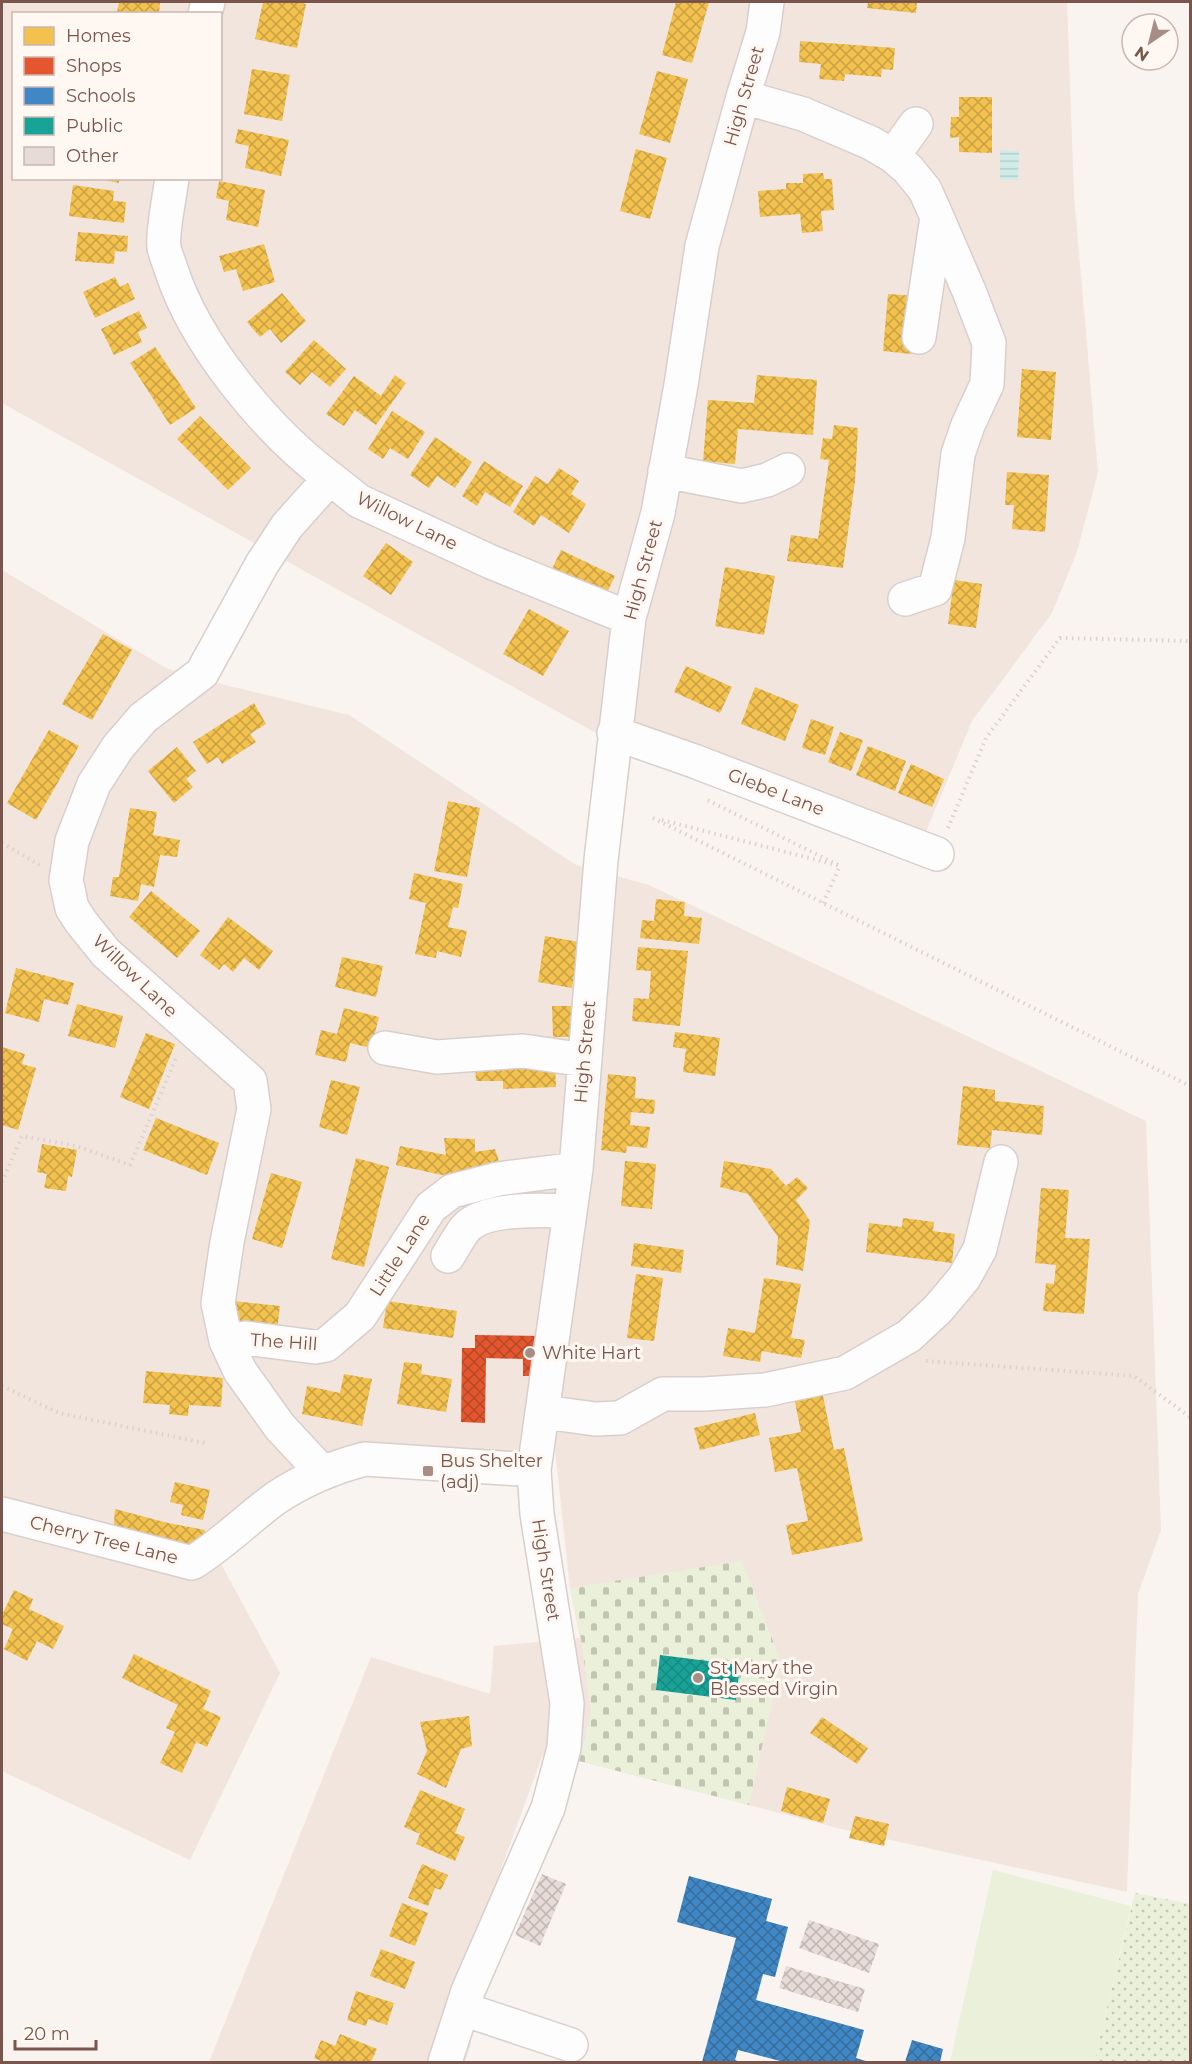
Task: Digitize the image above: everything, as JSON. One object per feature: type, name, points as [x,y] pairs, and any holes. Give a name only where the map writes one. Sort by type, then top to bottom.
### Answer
[{"type":"street","name":"High Street","points":[[445,2062],[468,1991],[548,1808],[564,1748],[567,1703],[537,1514],[534,1470],[544,1412],[576,1169],[601,860],[614,732],[629,618],[658,513],[681,385],[702,246],[765,17]]},
{"type":"street","points":[[743,97],[803,114],[871,143],[908,169],[931,203],[989,343],[987,384],[968,425],[958,454],[948,538],[935,589],[905,599]]},
{"type":"street","points":[[892,156],[916,124]]},
{"type":"street","points":[[172,180],[164,246],[178,292],[199,331],[249,401],[309,462],[330,478]]},
{"type":"street","points":[[919,337],[931,203]]},
{"type":"street","points":[[665,471],[742,486],[767,480],[788,470]]},
{"type":"street","name":"Willow Lane","points":[[323,1473],[280,1427],[240,1371],[226,1341],[218,1303],[227,1242],[254,1109],[250,1081],[106,953],[81,922],[72,908],[66,880],[72,841],[94,784],[118,747],[143,718],[202,673],[262,564],[287,526],[330,478],[359,501],[491,562],[629,618]]},
{"type":"street","name":"Glebe Lane","points":[[614,732],[694,760],[937,854]]},
{"type":"street","points":[[385,1048],[436,1057],[523,1051],[585,1060]]},
{"type":"street","points":[[544,1412],[596,1419],[620,1418],[663,1394],[704,1394],[765,1389],[845,1373],[909,1336],[938,1309],[964,1278],[980,1249],[1001,1162]]},
{"type":"street","name":"Little Lane","points":[[339,1335],[360,1316],[431,1207],[452,1191],[498,1179],[576,1169]]},
{"type":"street","points":[[448,1256],[467,1226],[486,1216],[522,1210],[570,1211]]},
{"type":"street","name":"The Hill","points":[[226,1341],[246,1338],[315,1347],[326,1345],[339,1335]]},
{"type":"street","points":[[323,1473],[340,1465],[365,1459],[534,1470]]},
{"type":"street","name":"Cherry Tree Lane","points":[[2,1514],[192,1563],[216,1548],[277,1498],[323,1473]]},
{"type":"street","points":[[462,2009],[571,2045]]},
{"type":"path","points":[[937,854],[986,738],[1060,638],[1191,641]]},
{"type":"path","points":[[705,800],[840,866]]},
{"type":"path","points":[[840,866],[653,818],[1191,1086]]},
{"type":"path","points":[[2,843],[66,880]]},
{"type":"path","points":[[824,903],[840,866]]},
{"type":"path","points":[[2,1182],[22,1136],[76,1146],[130,1165],[190,1028]]},
{"type":"path","points":[[921,1361],[1134,1376],[1191,1417]]},
{"type":"path","points":[[2,1386],[60,1413],[205,1443]]},
{"type":"shaded area","points":[[2,2],[1067,2],[1074,195],[1098,472],[1077,552],[1052,613],[972,721],[920,846],[647,727],[596,733],[2,403]]},
{"type":"shaded area","points":[[2,570],[166,668],[349,715],[576,865],[649,885],[1146,1121],[1161,1530],[1138,1594],[1127,1892],[841,1829],[579,1761],[543,1754],[443,2028],[471,2043],[465,2062],[209,2062],[371,1657],[490,1694],[494,1646],[580,1638],[570,1588],[555,1450],[347,1461],[206,1536],[280,1673],[190,1860],[2,1771]]},
{"type":"green space","points":[[742,1561],[781,1662],[749,1805],[579,1761],[591,1712],[581,1638],[570,1588]]},
{"type":"green space","points":[[993,1870],[1131,1906],[1094,2062],[950,2062]]},
{"type":"green space","points":[[1135,1893],[1190,1904],[1190,2062],[1094,2062]]},
{"type":"water","points":[[1000,150],[1019,151],[1018,180],[1000,180]]},
{"type":"building: Homes","points":[[119,2],[160,2],[159,12],[117,12]]},
{"type":"building: Homes","points":[[263,2],[306,4],[297,48],[255,39]]},
{"type":"building: Homes","points":[[676,2],[709,2],[692,63],[662,55]]},
{"type":"building: Homes","points":[[868,2],[917,2],[916,13],[867,8]]},
{"type":"building: Homes","points":[[800,41],[895,48],[893,70],[882,69],[881,77],[845,74],[844,81],[819,79],[821,64],[799,62]]},
{"type":"building: Homes","points":[[252,69],[290,75],[282,121],[244,114]]},
{"type":"building: Homes","points":[[657,71],[688,79],[670,143],[639,134]]},
{"type":"building: Homes","points":[[959,97],[992,97],[992,153],[959,152],[959,137],[950,138],[951,117],[959,117]]},
{"type":"building: Homes","points":[[238,129],[289,140],[281,176],[245,168],[249,146],[235,143]]},
{"type":"building: Homes","points":[[636,149],[667,158],[650,219],[620,211]]},
{"type":"building: Homes","points":[[823,173],[824,179],[832,179],[834,210],[821,211],[823,231],[802,233],[800,214],[760,217],[758,191],[786,189],[786,183],[803,183],[803,174]]},
{"type":"building: Homes","points":[[219,181],[265,190],[258,227],[226,220],[229,201],[216,198]]},
{"type":"building: Homes","points":[[73,185],[114,191],[113,201],[126,202],[124,223],[69,216]]},
{"type":"building: Homes","points":[[78,232],[128,236],[127,252],[115,251],[114,264],[75,261]]},
{"type":"building: Homes","points":[[264,244],[275,282],[243,291],[236,269],[224,272],[219,256]]},
{"type":"building: Homes","points":[[115,277],[120,287],[128,283],[135,299],[95,318],[83,292]]},
{"type":"building: Homes","points":[[282,293],[306,321],[281,343],[270,329],[260,337],[247,322]]},
{"type":"building: Homes","points":[[888,294],[916,296],[911,354],[883,351]]},
{"type":"building: Homes","points":[[139,311],[147,328],[138,332],[142,342],[114,355],[101,329]]},
{"type":"building: Homes","points":[[314,340],[346,369],[330,387],[312,372],[300,385],[285,372]]},
{"type":"building: Homes","points":[[155,347],[196,408],[170,425],[130,363]]},
{"type":"building: Homes","points":[[1022,369],[1056,372],[1051,440],[1017,437]]},
{"type":"building: Homes","points":[[395,375],[406,383],[376,425],[355,410],[344,426],[326,414],[354,376],[381,396]]},
{"type":"building: Homes","points":[[757,375],[817,380],[813,435],[738,429],[735,464],[703,461],[708,400],[754,403]]},
{"type":"building: Homes","points":[[392,411],[425,432],[408,459],[390,448],[383,459],[368,449]]},
{"type":"building: Homes","points":[[200,416],[251,468],[228,490],[177,439]]},
{"type":"building: Homes","points":[[834,425],[858,428],[855,481],[843,568],[787,561],[791,535],[818,539],[829,460],[820,459],[823,438],[832,439]]},
{"type":"building: Homes","points":[[435,437],[472,462],[455,488],[437,476],[429,488],[410,475]]},
{"type":"building: Homes","points":[[484,461],[523,486],[510,507],[485,492],[477,506],[462,496]]},
{"type":"building: Homes","points":[[559,468],[579,481],[571,494],[586,504],[569,533],[541,515],[534,526],[513,512],[535,476],[548,484]]},
{"type":"building: Homes","points":[[1007,472],[1049,475],[1045,532],[1012,529],[1014,505],[1005,505]]},
{"type":"building: Homes","points":[[386,543],[413,562],[391,595],[363,576]]},
{"type":"building: Homes","points":[[561,550],[615,576],[605,597],[551,571]]},
{"type":"building: Homes","points":[[725,567],[775,576],[764,635],[715,626]]},
{"type":"building: Homes","points":[[954,580],[982,584],[976,628],[948,624]]},
{"type":"building: Homes","points":[[529,609],[569,631],[543,676],[503,654]]},
{"type":"building: Homes","points":[[103,634],[132,650],[92,720],[62,704]]},
{"type":"building: Homes","points":[[686,666],[732,687],[720,713],[674,692]]},
{"type":"building: Homes","points":[[755,687],[799,705],[785,741],[741,724]]},
{"type":"building: Homes","points":[[254,703],[266,724],[250,734],[256,742],[222,764],[218,757],[207,764],[193,742]]},
{"type":"building: Homes","points":[[811,719],[834,727],[825,755],[802,748]]},
{"type":"building: Homes","points":[[49,730],[79,746],[36,820],[7,803]]},
{"type":"building: Homes","points":[[840,732],[863,740],[851,771],[828,762]]},
{"type":"building: Homes","points":[[868,746],[906,761],[895,791],[856,775]]},
{"type":"building: Homes","points":[[177,747],[196,771],[186,779],[193,787],[174,803],[148,771]]},
{"type":"building: Homes","points":[[911,764],[944,779],[932,807],[898,793]]},
{"type":"building: Homes","points":[[448,801],[480,808],[467,877],[434,871]]},
{"type":"building: Homes","points":[[130,808],[157,812],[153,835],[180,840],[177,857],[160,855],[154,887],[141,884],[138,901],[110,896],[113,877],[119,877]]},
{"type":"building: Homes","points":[[414,873],[463,884],[458,908],[453,907],[448,927],[467,931],[461,957],[437,951],[436,958],[415,954],[426,903],[409,899]]},
{"type":"building: Homes","points":[[151,891],[200,931],[177,958],[129,917]]},
{"type":"building: Homes","points":[[656,899],[685,902],[684,916],[702,918],[699,944],[640,938],[642,920],[654,921]]},
{"type":"building: Homes","points":[[228,917],[273,951],[259,970],[244,958],[233,972],[224,964],[219,970],[200,955]]},
{"type":"building: Homes","points":[[545,936],[579,942],[572,988],[538,982]]},
{"type":"building: Homes","points":[[638,947],[688,951],[680,1026],[632,1021],[634,998],[649,999],[651,971],[636,970]]},
{"type":"building: Homes","points":[[342,957],[383,966],[376,997],[335,987]]},
{"type":"building: Homes","points":[[16,968],[74,983],[68,1005],[44,999],[39,1022],[5,1013]]},
{"type":"building: Homes","points":[[77,1004],[123,1016],[115,1048],[68,1036]]},
{"type":"building: Homes","points":[[552,1006],[573,1006],[573,1037],[553,1037]]},
{"type":"building: Homes","points":[[344,1008],[379,1017],[371,1048],[350,1043],[346,1062],[315,1055],[321,1030],[337,1034]]},
{"type":"building: Homes","points":[[675,1032],[720,1038],[715,1076],[683,1072],[686,1049],[673,1047]]},
{"type":"building: Homes","points":[[146,1033],[175,1044],[149,1109],[120,1097]]},
{"type":"building: Homes","points":[[2,1047],[25,1054],[22,1064],[36,1068],[18,1130],[2,1125]]},
{"type":"building: Homes","points":[[555,1061],[556,1087],[503,1089],[503,1081],[476,1081],[475,1063]]},
{"type":"building: Homes","points":[[608,1074],[636,1077],[635,1098],[655,1100],[654,1114],[631,1112],[630,1125],[650,1127],[647,1148],[627,1146],[626,1153],[601,1150]]},
{"type":"building: Homes","points":[[331,1080],[360,1087],[347,1135],[319,1127]]},
{"type":"building: Homes","points":[[963,1086],[995,1090],[995,1101],[1044,1106],[1042,1135],[992,1130],[990,1148],[957,1145]]},
{"type":"building: Homes","points":[[156,1118],[219,1143],[207,1175],[143,1150]]},
{"type":"building: Homes","points":[[444,1138],[475,1139],[475,1152],[495,1149],[502,1170],[478,1176],[442,1175],[396,1165],[400,1146],[446,1155]]},
{"type":"building: Homes","points":[[42,1144],[77,1150],[72,1177],[68,1176],[66,1191],[44,1188],[47,1174],[37,1172]]},
{"type":"building: Homes","points":[[356,1158],[389,1167],[364,1267],[331,1259]]},
{"type":"building: Homes","points":[[625,1161],[656,1164],[652,1209],[621,1206]]},
{"type":"building: Homes","points":[[724,1161],[771,1169],[786,1186],[797,1177],[808,1188],[796,1200],[810,1221],[803,1271],[776,1265],[778,1237],[748,1194],[720,1187]]},
{"type":"building: Homes","points":[[271,1173],[302,1182],[282,1248],[252,1239]]},
{"type":"building: Homes","points":[[1041,1188],[1069,1190],[1065,1238],[1090,1239],[1084,1314],[1043,1311],[1046,1283],[1054,1284],[1056,1265],[1035,1263]]},
{"type":"building: Homes","points":[[903,1218],[934,1222],[933,1231],[955,1234],[952,1263],[866,1252],[869,1223],[902,1227]]},
{"type":"building: Homes","points":[[634,1243],[684,1250],[681,1273],[631,1266]]},
{"type":"building: Homes","points":[[636,1274],[663,1278],[654,1341],[627,1338]]},
{"type":"building: Homes","points":[[764,1278],[801,1284],[791,1338],[805,1340],[801,1358],[762,1351],[760,1362],[723,1356],[728,1328],[755,1333]]},
{"type":"building: Homes","points":[[234,1301],[280,1306],[277,1330],[232,1325]]},
{"type":"building: Homes","points":[[387,1301],[457,1311],[453,1338],[383,1328]]},
{"type":"building: Homes","points":[[404,1362],[422,1364],[421,1374],[452,1379],[446,1412],[397,1404]]},
{"type":"building: Homes","points":[[146,1371],[223,1378],[221,1407],[189,1405],[188,1416],[169,1414],[170,1405],[143,1403]]},
{"type":"building: Homes","points":[[344,1374],[372,1379],[362,1426],[302,1414],[307,1386],[340,1393]]},
{"type":"building: Homes","points":[[822,1391],[834,1450],[844,1448],[863,1541],[792,1555],[786,1525],[808,1521],[797,1468],[775,1472],[769,1438],[801,1432],[794,1397]]},
{"type":"building: Homes","points":[[755,1413],[760,1435],[700,1450],[694,1428]]},
{"type":"building: Homes","points":[[175,1482],[210,1490],[203,1520],[181,1515],[183,1505],[170,1502]]},
{"type":"building: Homes","points":[[115,1509],[205,1530],[201,1553],[113,1537]]},
{"type":"building: Homes","points":[[14,1590],[33,1599],[29,1609],[64,1626],[53,1649],[37,1641],[27,1661],[4,1649],[13,1629],[2,1624],[2,1615]]},
{"type":"building: Homes","points":[[134,1654],[211,1691],[203,1709],[221,1717],[207,1747],[196,1742],[182,1773],[160,1763],[175,1732],[166,1728],[178,1705],[122,1678]]},
{"type":"building: Homes","points":[[469,1716],[472,1746],[461,1749],[446,1788],[417,1774],[427,1751],[420,1722]]},
{"type":"building: Homes","points":[[822,1717],[868,1748],[857,1764],[810,1733]]},
{"type":"building: Homes","points":[[787,1787],[830,1799],[823,1823],[781,1811]]},
{"type":"building: Homes","points":[[420,1790],[465,1809],[455,1833],[465,1837],[455,1861],[416,1844],[420,1834],[404,1827]]},
{"type":"building: Homes","points":[[855,1816],[889,1824],[884,1846],[849,1838]]},
{"type":"building: Homes","points":[[422,1864],[448,1875],[441,1890],[435,1888],[428,1906],[408,1898]]},
{"type":"building: Homes","points":[[402,1903],[428,1913],[415,1946],[389,1936]]},
{"type":"building: Homes","points":[[381,1949],[415,1962],[405,1989],[370,1976]]},
{"type":"building: Homes","points":[[356,1991],[394,2003],[387,2025],[368,2019],[366,2026],[347,2020]]},
{"type":"building: Homes","points":[[340,2034],[377,2049],[371,2062],[324,2062],[314,2058],[321,2040],[335,2046]]},
{"type":"building: Shops","points":[[475,1335],[545,1336],[544,1376],[523,1376],[523,1359],[486,1358],[485,1423],[461,1422],[462,1348],[475,1348]]},
{"type":"building: Schools","points":[[689,1876],[772,1899],[766,1921],[788,1927],[775,1977],[763,1974],[756,2000],[864,2030],[856,2058],[869,2062],[784,2062],[738,2050],[735,2060],[740,2062],[702,2062],[736,1938],[677,1922]]},
{"type":"building: Schools","points":[[912,2040],[943,2049],[940,2062],[905,2062]]},
{"type":"building: Public","name":"St Mary the Blessed Virgin","points":[[660,1655],[740,1665],[736,1700],[656,1690]]},
{"type":"building: Other","points":[[542,1874],[566,1884],[540,1946],[515,1935]]},
{"type":"building: Other","points":[[809,1920],[879,1944],[869,1973],[799,1948]]},
{"type":"building: Other","points":[[786,1966],[865,1989],[858,2012],[779,1988]]},
{"type":"place","name":"White Hart","points":[[530,1353]]},
{"type":"place","name":"Bus Shelter (adj)","points":[[428,1471]]},
{"type":"place","name":"St Mary the Blessed Virgin","points":[[698,1678]]}]
